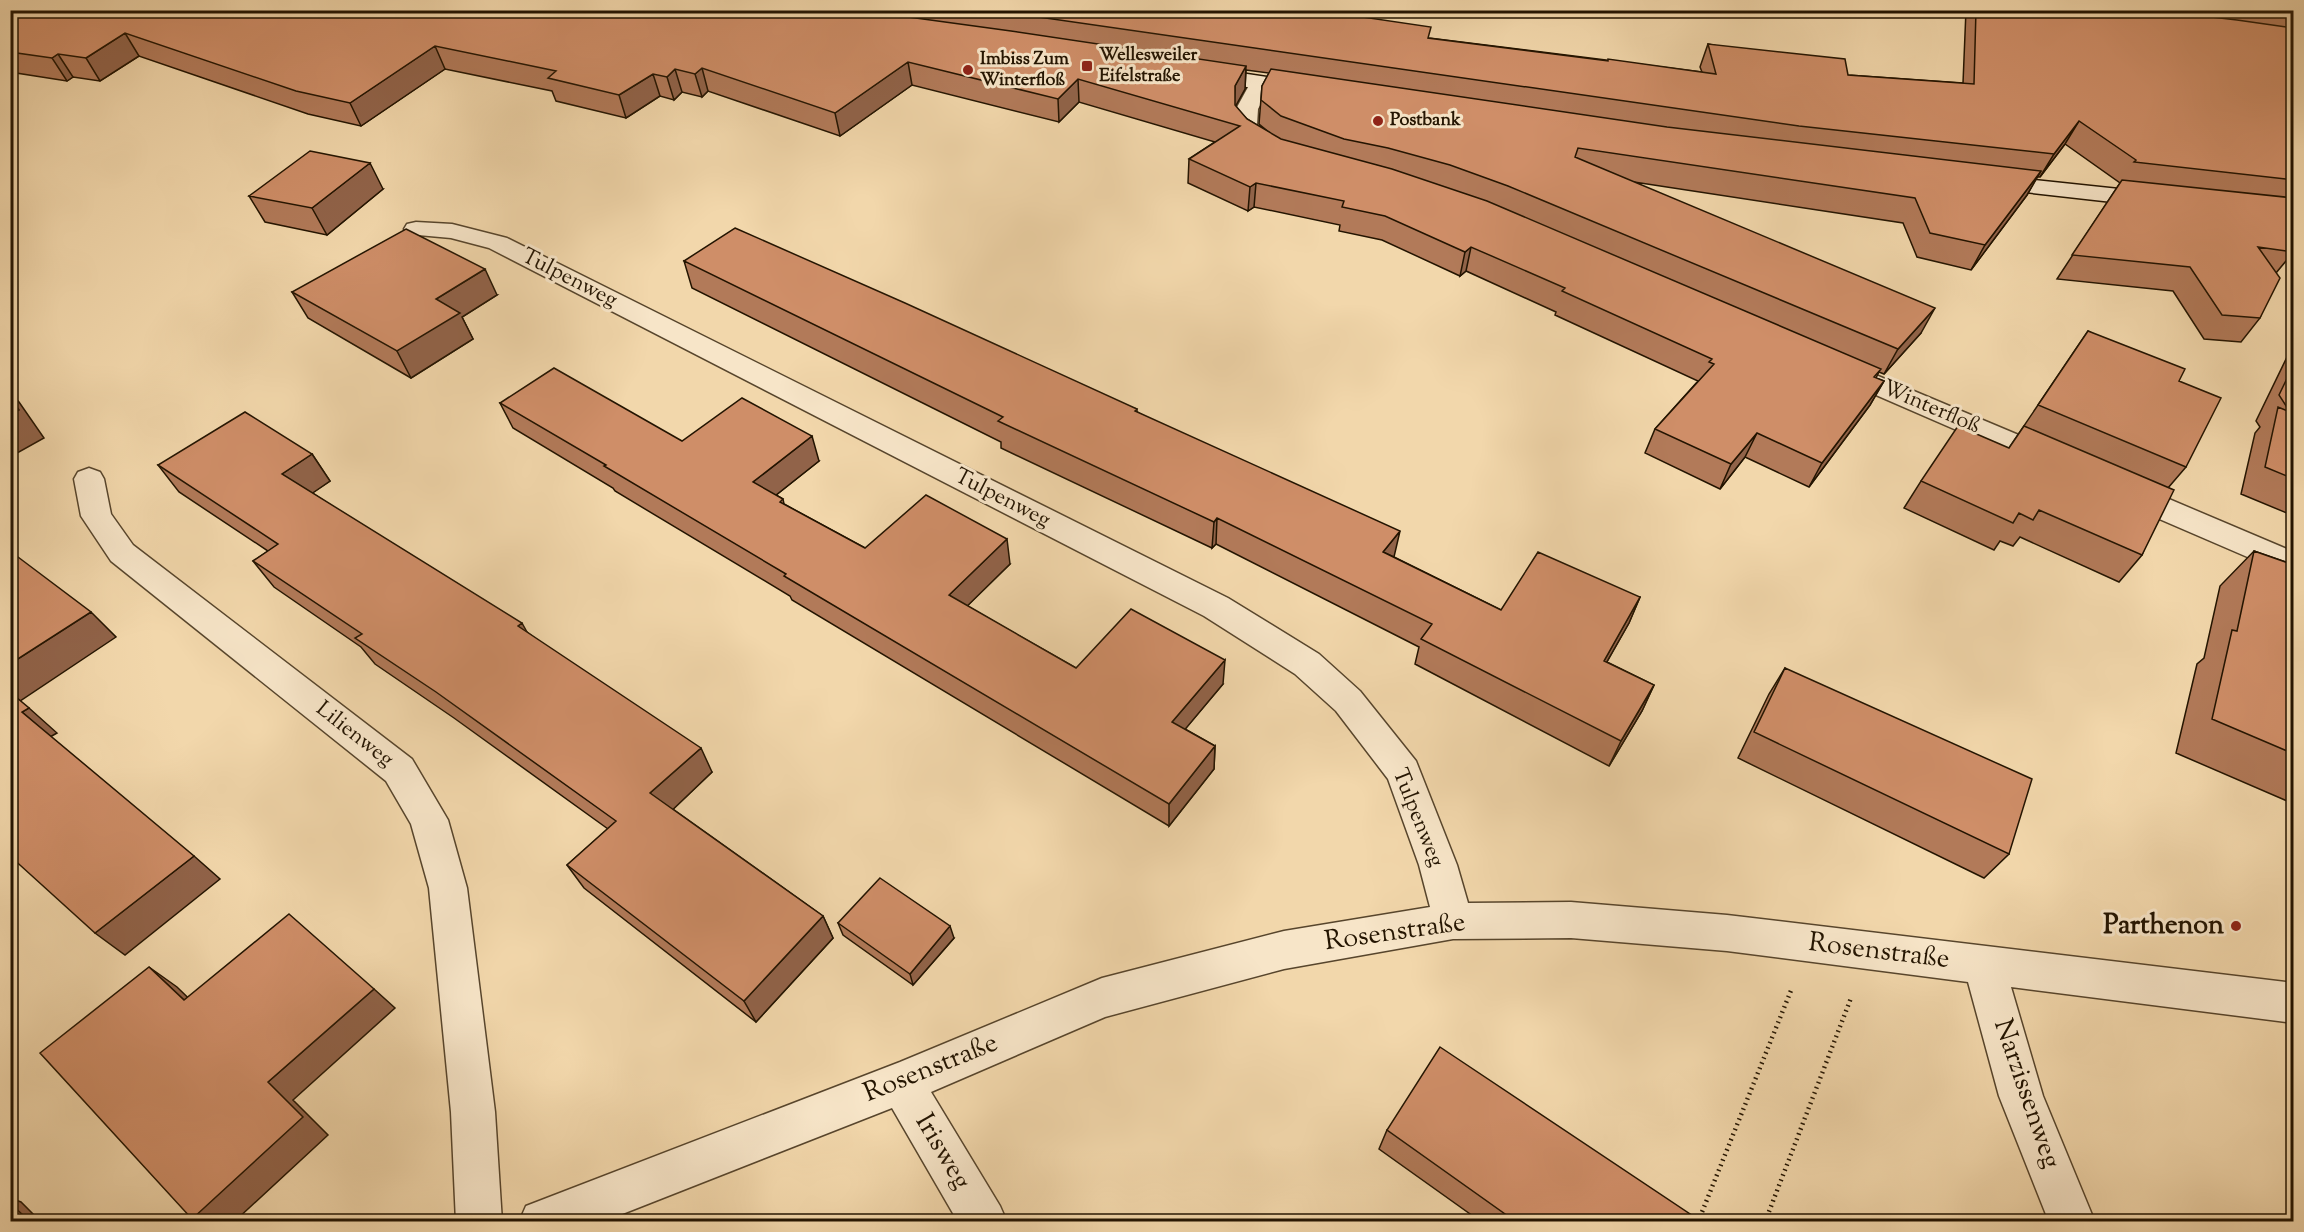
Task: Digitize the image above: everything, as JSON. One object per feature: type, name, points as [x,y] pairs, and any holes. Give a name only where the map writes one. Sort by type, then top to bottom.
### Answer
[{"type":"street","points":[[1180,70],[1331,93]]},
{"type":"street","points":[[1261,83],[1247,109],[1246,127],[1270,147],[1302,159]]},
{"type":"street","points":[[1965,179],[2176,202]]},
{"type":"street","name":"Tulpenweg","points":[[416,229],[452,231],[498,243],[1216,607],[1307,664],[1348,701],[1402,772],[1438,865],[1453,921]]},
{"type":"street","name":"Winterfloß","points":[[1821,361],[2294,565]]},
{"type":"street","name":"Lilienweg","points":[[88,479],[96,516],[122,554],[399,770],[429,820],[448,888],[473,1112],[479,1221]]},
{"type":"street","name":"Rosenstraße","points":[[542,1221],[901,1083],[1101,998],[1284,950],[1453,921],[1571,920],[1727,933],[2294,1003]]},
{"type":"street","name":"Narzissenweg","points":[[1984,965],[2021,1096],[2072,1221]]},
{"type":"street","name":"Irisweg","points":[[901,1083],[984,1221]]},
{"type":"path","points":[[1698,1221],[1799,970],[1806,943]]},
{"type":"path","points":[[1765,1221],[1857,981],[1860,950]]},
{"type":"building","points":[[14,10],[857,10],[1246,66],[1235,86],[1235,105],[1247,119],[1281,139],[1392,169],[1487,201],[1881,369],[1874,377],[1884,381],[1822,463],[1757,433],[1731,464],[1655,429],[1714,364],[1709,362],[1712,359],[1562,291],[1565,288],[1471,247],[1465,252],[1385,216],[1342,207],[1344,201],[1256,183],[1250,187],[1189,159],[1240,126],[1078,79],[1058,99],[908,62],[835,113],[702,68],[695,74],[675,69],[667,77],[653,74],[619,95],[548,78],[556,71],[435,46],[350,103],[296,91],[125,33],[86,58],[58,54],[52,58],[10,52],[10,14]]},
{"type":"building","points":[[989,10],[1315,10],[1431,27],[1428,38],[1716,74],[1708,44],[1845,59],[1848,75],[1974,84],[1976,10],[2152,10],[2237,20],[2294,28],[2294,180],[2134,162],[2136,160],[2079,121],[2054,154],[1799,126]]},
{"type":"building","points":[[1271,69],[1667,127],[2041,171],[1985,245],[1930,233],[1915,198],[1578,148],[1575,157],[1935,308],[1898,349],[1508,186],[1450,165],[1344,139],[1281,116],[1261,100],[1262,86]]},
{"type":"building","points":[[310,151],[370,163],[312,208],[249,196]]},
{"type":"building","points":[[2122,180],[2294,198],[2293,252],[2258,247],[2280,278],[2260,318],[2222,315],[2190,267],[2072,255]]},
{"type":"building","points":[[735,228],[905,303],[1137,409],[1135,411],[1400,531],[1383,552],[1501,610],[1538,552],[1640,597],[1604,661],[1654,685],[1621,741],[1421,639],[1432,624],[1217,518],[1214,522],[998,421],[1003,417],[684,261]]},
{"type":"building","points":[[406,229],[485,269],[436,299],[460,313],[397,351],[292,292]]},
{"type":"building","points":[[2088,331],[2185,369],[2179,381],[2221,398],[2186,467],[2038,405]]},
{"type":"building","points":[[2294,364],[2294,479],[2265,467],[2278,407],[2290,412],[2279,395]]},
{"type":"building","points":[[554,368],[682,441],[742,398],[812,436],[753,482],[783,499],[780,502],[865,548],[926,495],[1007,539],[949,595],[1076,668],[1131,609],[1225,660],[1172,722],[1215,746],[1169,804],[784,576],[786,574],[500,403]]},
{"type":"building","points":[[10,397],[19,410],[10,414]]},
{"type":"building","points":[[245,412],[312,454],[282,474],[522,623],[518,626],[701,748],[650,793],[823,916],[744,1001],[567,865],[616,821],[436,692],[355,638],[362,634],[253,561],[278,544],[158,465]]},
{"type":"building","points":[[1958,426],[2009,448],[2024,426],[2174,490],[2142,555],[2039,510],[2033,520],[2019,513],[2013,523],[1921,481]]},
{"type":"building","points":[[10,551],[91,612],[10,664]]},
{"type":"building","points":[[2254,551],[2294,565],[2294,754],[2212,719],[2232,630],[2237,631]]},
{"type":"building","points":[[1785,668],[2032,779],[2009,854],[1754,732]]},
{"type":"building","points":[[10,692],[29,708],[22,712],[194,856],[95,933],[10,856]]},
{"type":"building","points":[[880,878],[950,926],[910,974],[838,923]]},
{"type":"building","points":[[289,914],[374,989],[268,1082],[303,1117],[192,1219],[40,1053],[149,967],[184,1000]]},
{"type":"building","points":[[1440,1047],[1696,1218],[1694,1221],[1515,1221],[1387,1130]]},
{"type":"building","points":[[10,1203],[29,1221],[10,1221]]},
{"type":"place","name":"Wellesweiler Eifelstraße","points":[[1087,66]]},
{"type":"place","name":"Imbiss Zum Winterfloß","points":[[968,70]]},
{"type":"place","name":"Postbank","points":[[1378,121]]},
{"type":"place","name":"Parthenon","points":[[2236,926]]}]
